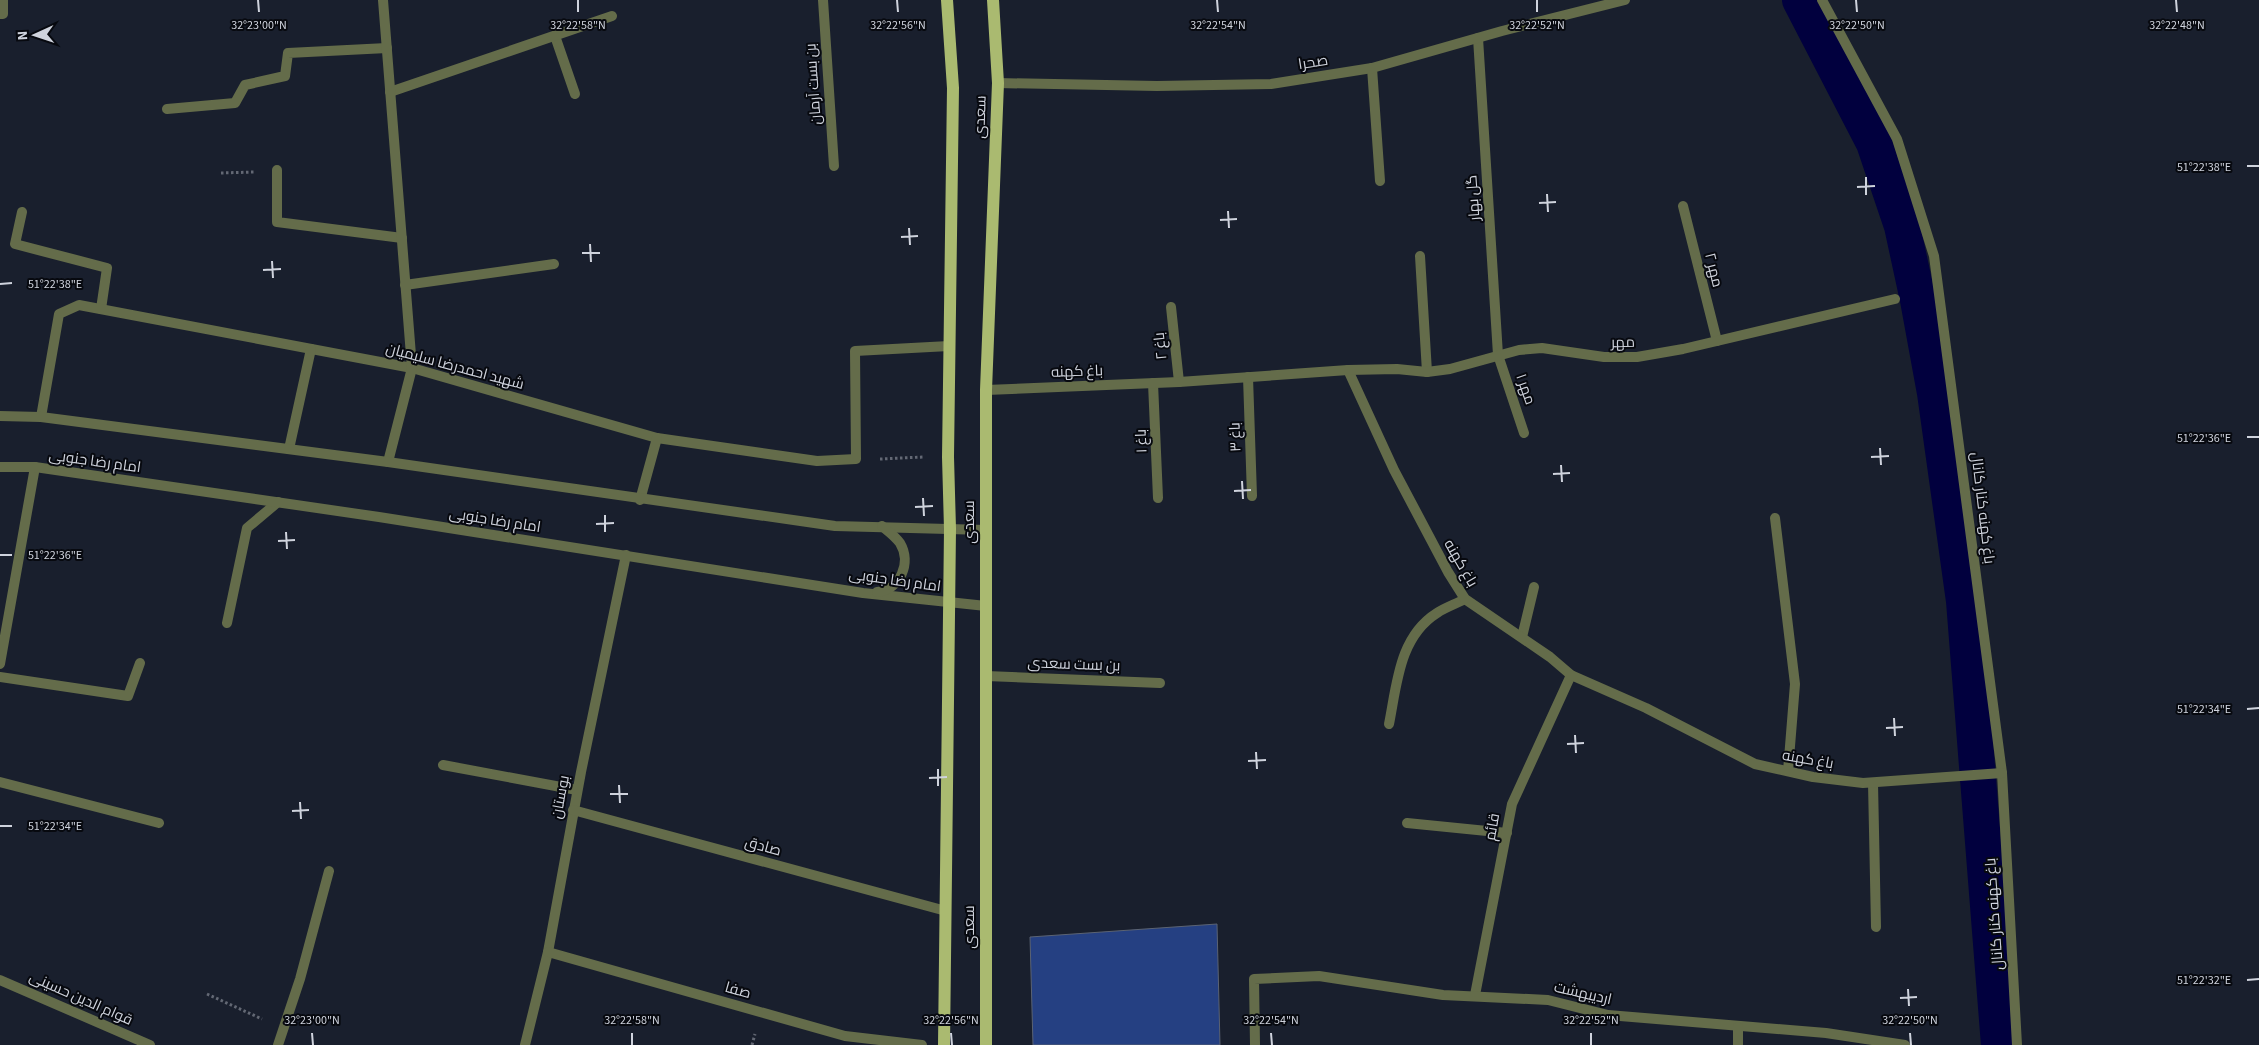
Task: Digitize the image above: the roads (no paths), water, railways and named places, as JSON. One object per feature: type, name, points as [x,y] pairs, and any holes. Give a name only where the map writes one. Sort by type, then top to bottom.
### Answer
[{"type":"main road","name":"سعدی","points":[[944,1045],[950,603],[948,456],[953,88],[947,0]]},
{"type":"main road","name":"سعدی","points":[[986,1045],[986,390],[998,83],[993,0]]},
{"type":"street","points":[[0,14],[3,14],[3,0]]},
{"type":"street","points":[[383,0],[412,368],[388,462]]},
{"type":"street","name":"بن بست آرمان","points":[[823,0],[834,166]]},
{"type":"street","name":"صحرا","points":[[998,83],[1157,86],[1271,84],[1372,68],[1625,0]]},
{"type":"street","name":"باغ کهنه کنار کانال","points":[[1822,0],[1897,139],[1934,256],[2002,773],[2018,1045]]},
{"type":"street","points":[[390,92],[612,16]]},
{"type":"street","points":[[555,36],[575,94]]},
{"type":"street","name":"گل بهار","points":[[1478,38],[1498,356]]},
{"type":"street","points":[[167,109],[235,103],[245,85],[285,76],[288,53],[387,48]]},
{"type":"street","points":[[1372,68],[1380,180]]},
{"type":"street","points":[[277,170],[277,222],[402,238]]},
{"type":"street","name":"مهر ۲","points":[[1683,206],[1717,341]]},
{"type":"street","points":[[22,212],[15,244],[107,268],[101,309]]},
{"type":"street","points":[[1420,256],[1427,372]]},
{"type":"street","points":[[405,285],[554,264]]},
{"type":"street","name":"مهر","points":[[1348,370],[1397,369],[1427,372],[1450,369],[1498,356],[1542,348],[1604,357],[1636,358],[1895,299]]},
{"type":"street","name":"شهید احمدرضا سلیمیان","points":[[41,417],[59,314],[79,305],[412,368],[657,438],[817,460],[856,459],[855,351],[950,346]]},
{"type":"street","name":"باغ ۲","points":[[1171,307],[1179,382]]},
{"type":"street","points":[[289,449],[311,349]]},
{"type":"street","name":"مهر ۱","points":[[1498,356],[1524,433]]},
{"type":"street","name":"باغ کهنه","points":[[986,390],[1179,382],[1348,370],[1394,470],[1448,572],[1465,599],[1522,637],[1571,675],[1646,708],[1755,764],[1813,777],[1873,783],[2002,773]]},
{"type":"street","name":"باغ ۳","points":[[1248,377],[1252,496]]},
{"type":"street","name":"باغ ۱","points":[[1153,383],[1158,498]]},
{"type":"street","points":[[0,416],[41,417],[388,462],[640,500],[835,526],[986,530]]},
{"type":"street","points":[[640,500],[657,438]]},
{"type":"street","name":"امام رضا جنوبی","points":[[0,467],[35,467],[278,502],[864,593],[986,606]]},
{"type":"street","points":[[0,664],[2,636],[35,467]]},
{"type":"street","points":[[228,623],[247,528],[278,502]]},
{"type":"street","points":[[1775,518],[1795,684],[1788,771]]},
{"type":"street","points":[[864,593],[881,592],[891,588],[898,582],[904,567],[900,543],[882,526]]},
{"type":"street","name":"بوستان","points":[[525,1045],[548,952],[573,810],[626,555]]},
{"type":"street","points":[[1522,637],[1534,588]]},
{"type":"street","points":[[1389,724],[1400,667],[1410,639],[1436,614],[1465,599]]},
{"type":"street","points":[[0,677],[128,696],[140,663]]},
{"type":"street","name":"قائم","points":[[1475,995],[1512,804],[1571,675]]},
{"type":"street","name":"بن بست سعدی","points":[[986,676],[1160,683]]},
{"type":"street","points":[[443,765],[577,790]]},
{"type":"street","points":[[0,782],[158,823]]},
{"type":"street","points":[[1873,783],[1876,928]]},
{"type":"street","name":"صادق","points":[[573,810],[946,911]]},
{"type":"street","points":[[1407,823],[1507,833]]},
{"type":"street","points":[[278,1045],[300,979],[328,871]]},
{"type":"street","name":"صفا","points":[[548,952],[845,1036],[922,1045]]},
{"type":"street","name":"اردیبهشت","points":[[1255,1045],[1254,979],[1318,976],[1443,995],[1475,995],[1548,1000],[1608,1015],[1738,1028],[1826,1033],[1906,1045]]},
{"type":"street","name":"قوام الدین حسینی","points":[[0,980],[150,1045]]},
{"type":"street","points":[[1738,1028],[1738,1045]]},
{"type":"waterway","points":[[1800,0],[1874,143],[1902,226],[1918,300],[1935,393],[1964,601],[1999,1045]]}]
